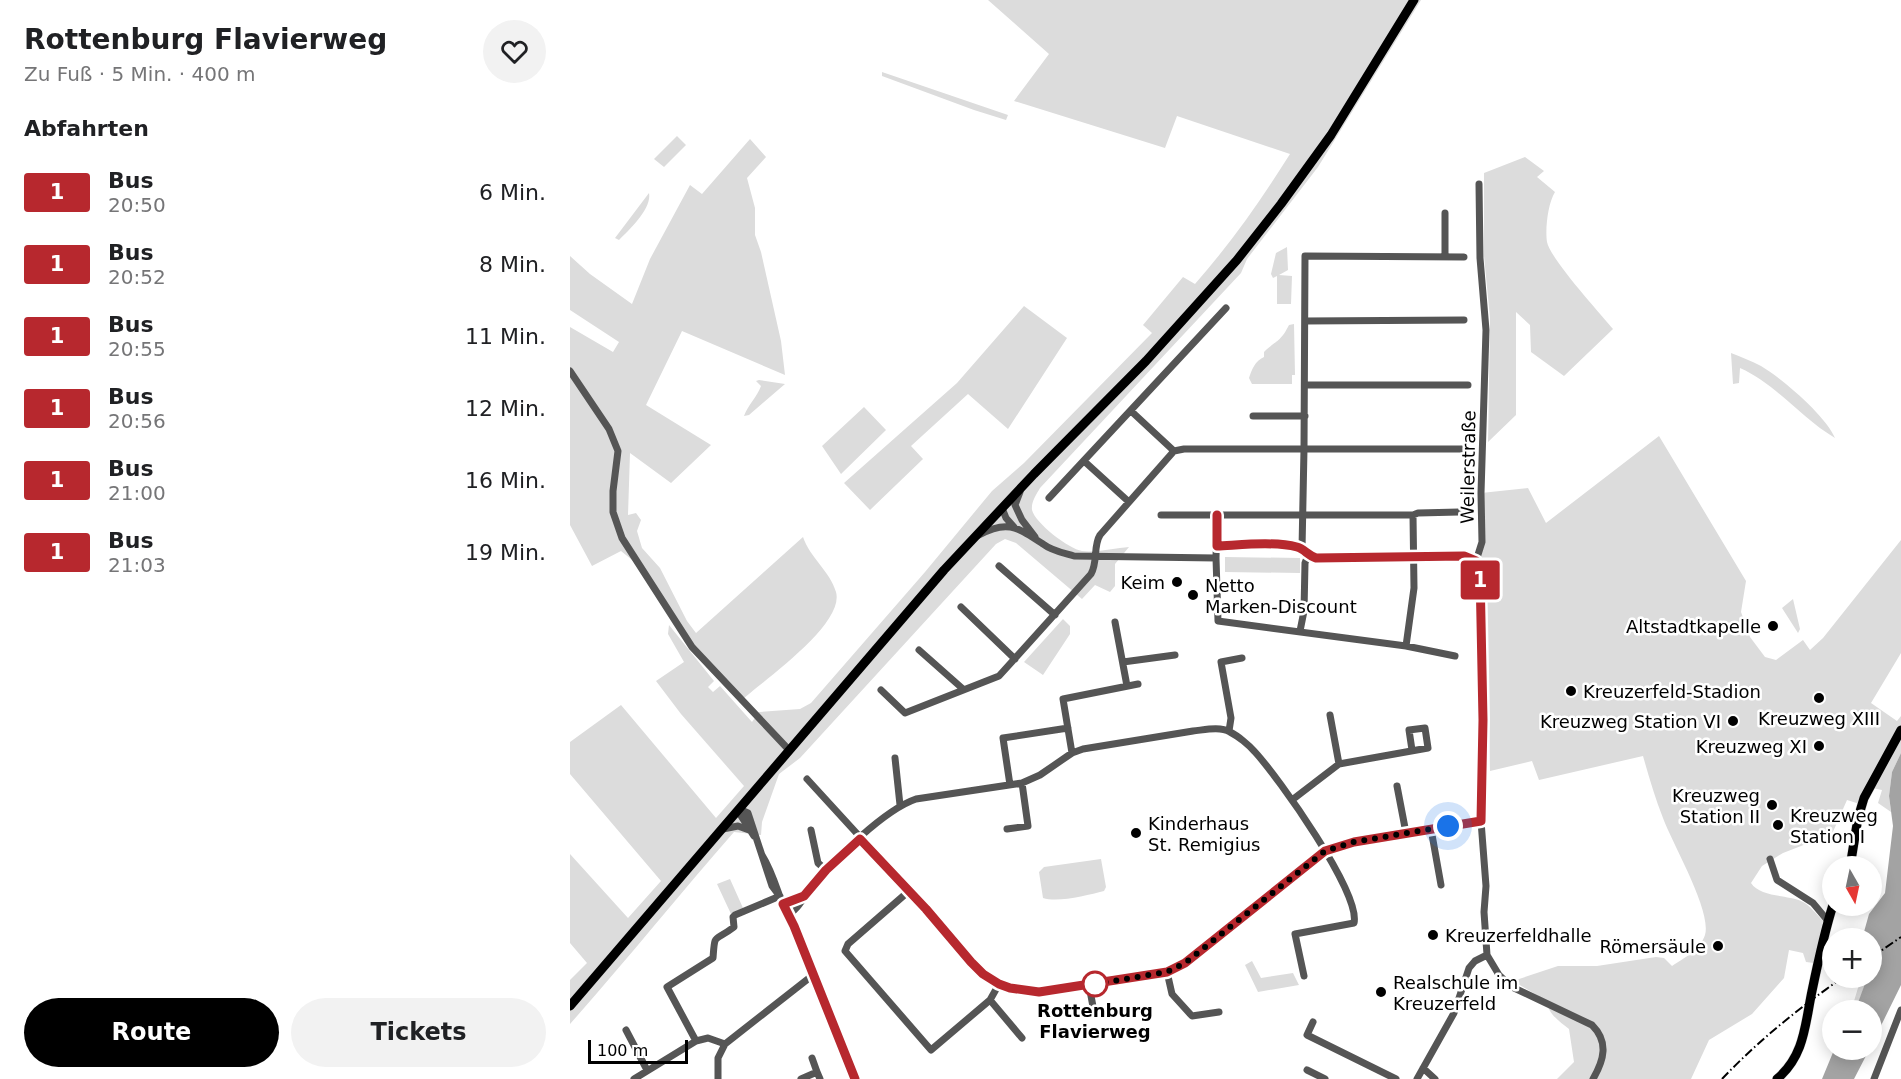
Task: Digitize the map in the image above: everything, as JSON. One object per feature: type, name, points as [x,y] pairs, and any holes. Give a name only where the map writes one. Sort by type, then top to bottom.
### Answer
[{"type":"main road","points":[[570,1006],[971,540],[1158,349],[1218,283],[1259,234],[1331,135],[1413,0]]},
{"type":"main road","points":[[1852,856],[1864,798],[1901,730]]},
{"type":"main road","points":[[1776,1079],[1790,1065],[1803,1038],[1830,916]]},
{"type":"street","name":"Weilerstraße","points":[[1479,184],[1480,258],[1486,330],[1481,493],[1482,542],[1476,561],[1480,572],[1481,821],[1486,886],[1484,912],[1487,954],[1499,975],[1512,987],[1592,1025],[1600,1033],[1604,1054],[1601,1066],[1593,1079]]},
{"type":"street","points":[[1445,213],[1445,255]]},
{"type":"street","points":[[1302,549],[1305,256],[1445,255],[1464,257]]},
{"type":"street","points":[[1049,498],[1226,308]]},
{"type":"street","points":[[1305,321],[1464,320]]},
{"type":"street","points":[[570,371],[609,429],[618,451],[613,512],[622,538],[692,647],[789,750]]},
{"type":"street","points":[[1305,385],[1468,385]]},
{"type":"street","points":[[1131,411],[1174,452]]},
{"type":"street","points":[[1253,416],[1305,416]]},
{"type":"street","points":[[881,690],[905,713],[999,676],[1091,574],[1099,536],[1174,452],[1184,449],[1463,449]]},
{"type":"street","points":[[1084,461],[1129,502]]},
{"type":"street","points":[[1026,483],[1015,505],[1022,520],[1036,539]]},
{"type":"street","points":[[1002,508],[1010,510],[1022,520]]},
{"type":"street","points":[[1002,508],[1006,518],[1014,527],[1043,544],[1074,556],[1216,558]]},
{"type":"street","points":[[1161,515],[1413,515],[1459,512]]},
{"type":"street","points":[[1217,515],[1218,621],[1406,646],[1455,656]]},
{"type":"street","points":[[1406,646],[1414,588],[1413,515]]},
{"type":"street","points":[[971,540],[996,527],[1014,527]]},
{"type":"street","points":[[1217,546],[1287,545],[1302,549],[1308,555],[1316,558],[1464,556],[1476,561]]},
{"type":"street","points":[[1300,632],[1304,611],[1305,563],[1308,555]]},
{"type":"street","points":[[999,566],[1055,615]]},
{"type":"street","points":[[962,607],[1015,659]]},
{"type":"street","points":[[1115,622],[1127,686]]},
{"type":"street","points":[[919,650],[963,689]]},
{"type":"street","points":[[1123,662],[1175,655]]},
{"type":"street","points":[[1229,731],[1231,718],[1221,662],[1242,658]]},
{"type":"street","points":[[1072,753],[1063,699],[1138,684]]},
{"type":"street","points":[[1330,715],[1339,764]]},
{"type":"street","points":[[1010,785],[1003,738],[1068,728]]},
{"type":"street","points":[[788,915],[794,912],[826,870],[900,805],[916,799],[1022,783],[1040,775],[1072,753],[1083,749],[1194,731],[1212,729],[1229,731],[1254,751],[1292,800],[1325,851],[1351,901],[1356,921],[1347,925],[1295,934],[1304,976]]},
{"type":"street","points":[[1292,800],[1339,764],[1412,750]]},
{"type":"street","points":[[895,758],[900,805]]},
{"type":"street","points":[[807,779],[983,974],[1010,988],[1039,992],[1167,972],[1185,963],[1325,851],[1354,842],[1481,821]]},
{"type":"street","points":[[1007,829],[1028,826],[1022,783]]},
{"type":"street","points":[[1397,786],[1406,833]]},
{"type":"street","points":[[750,826],[751,795]]},
{"type":"street","points":[[738,810],[748,813],[750,826],[773,874],[783,904],[794,926],[855,1079]]},
{"type":"street","points":[[721,830],[750,826]]},
{"type":"street","points":[[1431,829],[1441,885]]},
{"type":"street","points":[[811,830],[818,863],[826,870]]},
{"type":"street","points":[[1770,859],[1777,880],[1812,903],[1828,921]]},
{"type":"street","points":[[909,891],[848,944],[845,951],[931,1050],[990,1000],[999,984]]},
{"type":"street","points":[[696,1041],[667,987],[713,958],[714,942],[734,927],[733,917],[735,915],[780,896]]},
{"type":"street","points":[[783,904],[804,896]]},
{"type":"street","points":[[1417,1079],[1454,1013],[1469,968],[1474,961],[1487,954]]},
{"type":"street","points":[[1167,972],[1172,994],[1192,1017],[1219,1012]]},
{"type":"street","points":[[718,1079],[718,1058],[725,1044],[813,975]]},
{"type":"street","points":[[1089,985],[1094,1012]]},
{"type":"street","points":[[990,1000],[1022,1038]]},
{"type":"street","points":[[1874,1079],[1901,1010]]},
{"type":"street","points":[[1313,1022],[1307,1035],[1396,1079]]},
{"type":"street","points":[[626,1030],[647,1070]]},
{"type":"street","points":[[634,1079],[696,1041],[708,1038],[725,1044]]},
{"type":"street","points":[[801,1079],[818,1076],[812,1058]]},
{"type":"street","points":[[1423,1068],[1436,1079]]},
{"type":"street","points":[[1307,1070],[1325,1079]]},
{"type":"shaded area","points":[[988,0],[1421,0],[1318,167],[1247,259],[1241,273],[1035,496],[1032,507],[1034,515],[1053,535],[1069,546],[1082,551],[1129,547],[1115,564],[1115,586],[1110,592],[1095,585],[1082,599],[1016,543],[1005,539],[996,544],[800,758],[779,774],[762,822],[761,835],[734,832],[570,1024],[570,980],[587,963],[570,943],[570,854],[628,918],[661,881],[570,774],[570,742],[621,705],[716,818],[744,786],[681,714],[656,681],[684,662],[668,634],[669,625],[714,681],[708,687],[713,692],[720,686],[752,722],[759,712],[800,709],[811,703],[992,491],[1024,463],[1152,333],[1143,325],[1183,277],[1195,284],[1245,221],[1290,154],[1177,116],[1165,148],[1014,101],[1049,54]]},
{"type":"shaded area","points":[[882,72],[1008,115],[1006,120],[974,110],[882,76]]},
{"type":"shaded area","points":[[677,136],[686,145],[664,167],[654,159]]},
{"type":"shaded area","points":[[750,139],[766,157],[747,178],[755,208],[755,235],[781,341],[785,375],[682,331],[646,405],[711,445],[671,483],[630,453],[628,515],[636,513],[641,520],[637,531],[642,548],[660,568],[687,621],[696,633],[803,537],[810,552],[833,584],[836,592],[835,605],[828,620],[801,650],[742,700],[692,647],[642,568],[621,551],[592,566],[570,525],[570,327],[613,352],[619,342],[570,310],[570,256],[590,274],[632,304],[650,259],[690,185],[702,194]]},
{"type":"shaded area","points":[[1525,157],[1544,171],[1537,177],[1555,192],[1547,223],[1546,237],[1550,250],[1566,273],[1613,329],[1564,376],[1531,352],[1530,325],[1516,312],[1516,415],[1488,442],[1490,318],[1484,256],[1484,173]]},
{"type":"shaded area","points":[[649,193],[644,212],[619,240],[615,238]]},
{"type":"shaded area","points":[[1287,247],[1288,270],[1279,275],[1292,276],[1291,304],[1277,304],[1277,276],[1273,278],[1271,274],[1276,253]]},
{"type":"shaded area","points":[[1024,306],[1067,338],[1008,429],[968,394],[911,446],[923,459],[870,510],[844,483],[957,383]]},
{"type":"shaded area","points":[[1294,324],[1295,375],[1292,375],[1292,384],[1252,384],[1249,378],[1254,366],[1289,325]]},
{"type":"shaded area","points":[[1731,353],[1761,366],[1781,380],[1823,419],[1835,438],[1765,383],[1740,368],[1739,383],[1733,384]]},
{"type":"shaded area","points":[[756,381],[785,384],[749,415],[744,416],[761,386]]},
{"type":"shaded area","points":[[864,407],[886,430],[841,474],[822,446]]},
{"type":"shaded area","points":[[1659,436],[1746,581],[1741,612],[1750,637],[1765,657],[1776,660],[1803,640],[1810,650],[1823,638],[1901,540],[1901,653],[1871,703],[1897,721],[1901,716],[1901,753],[1892,772],[1889,796],[1891,812],[1878,803],[1882,790],[1872,788],[1863,805],[1847,800],[1832,834],[1783,853],[1762,866],[1751,883],[1761,891],[1804,902],[1823,921],[1814,963],[1806,962],[1803,953],[1789,950],[1784,978],[1752,1014],[1709,1040],[1691,1079],[1557,1079],[1574,1062],[1569,1029],[1552,1013],[1547,1001],[1513,981],[1558,966],[1597,966],[1656,957],[1664,958],[1672,966],[1699,945],[1705,935],[1706,924],[1697,894],[1660,810],[1643,756],[1539,780],[1532,761],[1490,771],[1485,567],[1483,563],[1476,561],[1481,549],[1481,493],[1528,488],[1546,523]]},
{"type":"shaded area","points":[[1225,557],[1300,558],[1300,573],[1225,572]]},
{"type":"shaded area","points":[[1793,599],[1800,629],[1798,633],[1782,608]]},
{"type":"shaded area","points":[[1063,619],[1070,626],[1070,634],[1043,675],[1024,662]]},
{"type":"shaded area","points":[[1901,753],[1901,985],[1882,1024],[1882,1000],[1859,1000],[1863,988],[1882,988],[1882,928],[1865,928],[1868,916],[1882,916],[1882,897],[1885,893],[1893,826],[1889,796],[1892,772]]},
{"type":"shaded area","points":[[1101,859],[1106,887],[1104,891],[1065,899],[1043,898],[1039,872],[1044,867]]},
{"type":"shaded area","points":[[730,879],[743,908],[731,914],[717,884]]},
{"type":"shaded area","points":[[1252,961],[1261,978],[1293,973],[1299,985],[1258,992],[1245,965]]},
{"type":"shaded area","points":[[1858,988],[1864,988],[1859,1000],[1854,1000]]},
{"type":"shaded area","points":[[1830,1060],[1864,1060],[1854,1079],[1822,1079]]},
{"type":"railway","points":[[1882,950],[1901,937]]},
{"type":"railway","points":[[1722,1079],[1779,1026],[1828,988]]},
{"type":"bus line","name":"1","points":[[855,1079],[794,926],[783,904],[804,896],[826,870],[860,839],[983,974],[1010,988],[1039,992],[1167,972],[1185,963],[1325,851],[1354,842],[1481,821],[1482,660],[1480,572],[1476,561],[1464,556],[1316,558],[1308,555],[1302,549],[1287,545],[1217,546],[1217,515]]},
{"type":"place","name":"Keim","points":[[1177,582]]},
{"type":"place","name":"Netto Marken-Discount","points":[[1193,595]]},
{"type":"place","name":"Altstadtkapelle","points":[[1773,626]]},
{"type":"place","name":"Kreuzerfeld-Stadion","points":[[1571,691]]},
{"type":"place","name":"Kreuzweg XIII","points":[[1819,698]]},
{"type":"place","name":"Kreuzweg Station VI","points":[[1733,721]]},
{"type":"place","name":"Kreuzweg XI","points":[[1819,746]]},
{"type":"place","name":"Kreuzweg Station II","points":[[1772,805]]},
{"type":"place","name":"Kreuzweg Station I","points":[[1778,825]]},
{"type":"place","name":"Kinderhaus St. Remigius","points":[[1136,833]]},
{"type":"place","name":"Kreuzerfeldhalle","points":[[1433,935]]},
{"type":"place","name":"Römersäule","points":[[1718,946]]},
{"type":"place","name":"Rottenburg Flavierweg","points":[[1095,984]]},
{"type":"place","name":"Realschule im Kreuzerfeld","points":[[1381,992]]},
{"type":"route","points":[[1095,984],[1167,972],[1185,963],[1325,851],[1354,842],[1448,826]]}]
